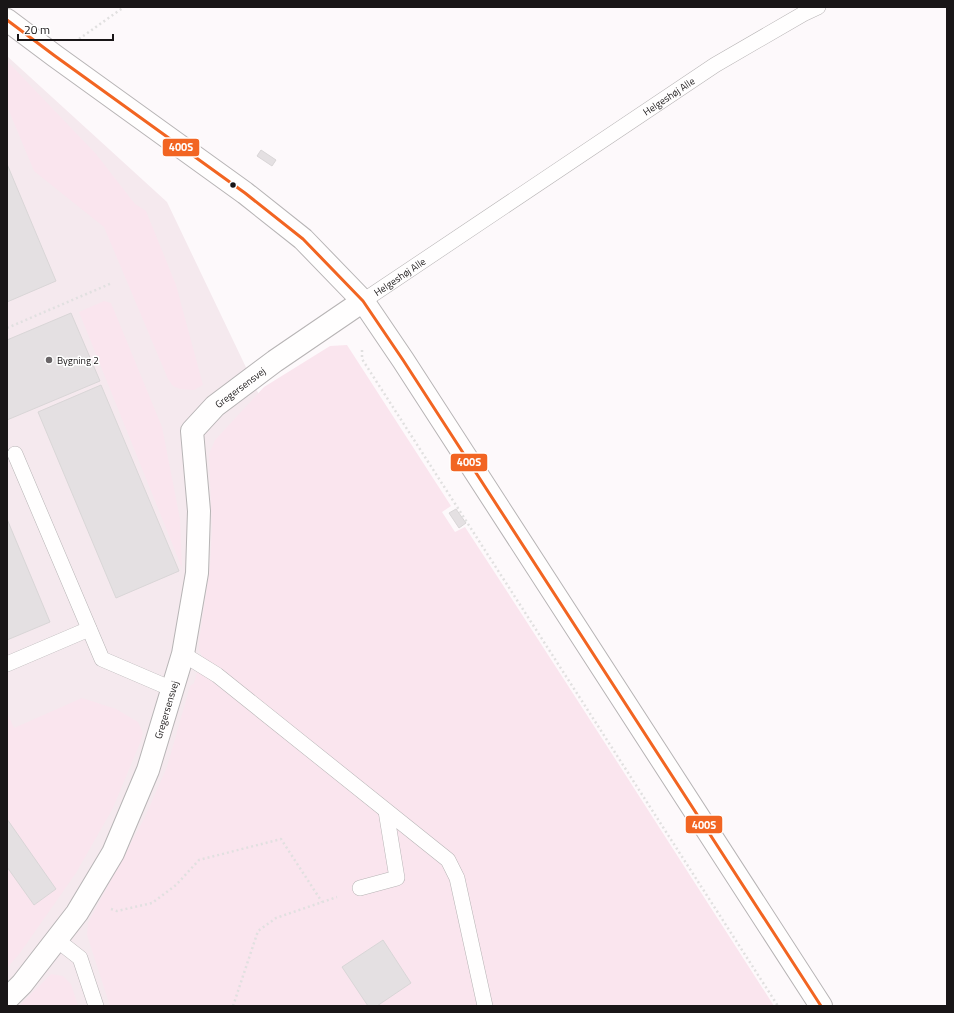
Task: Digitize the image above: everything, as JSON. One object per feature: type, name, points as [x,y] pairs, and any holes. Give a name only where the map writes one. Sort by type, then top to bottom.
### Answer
[{"type":"street","points":[[7,20],[245,192],[303,239],[363,302]]},
{"type":"street","name":"Gregersensvej","points":[[7,999],[22,984],[83,904],[113,853],[148,770],[183,654],[197,573],[200,511],[192,431],[215,406],[275,361],[363,302]]},
{"type":"street","name":"Helgeshøj Alle","points":[[363,302],[408,366],[821,1006]]},
{"type":"lane","name":"Helgeshøj Alle","points":[[363,302],[715,65],[803,14],[818,7]]},
{"type":"lane","points":[[15,454],[102,659],[172,689]]},
{"type":"lane","points":[[7,664],[89,629]]},
{"type":"lane","points":[[183,654],[217,675],[448,860],[457,878],[485,1006]]},
{"type":"lane","points":[[360,888],[397,878],[386,811]]},
{"type":"lane","points":[[57,940],[80,958],[96,1006]]},
{"type":"path","points":[[55,56],[124,7]]},
{"type":"path","points":[[7,328],[112,282]]},
{"type":"path","points":[[362,344],[362,359],[778,1006]]},
{"type":"path","points":[[83,904],[117,911],[152,903],[176,885],[199,860],[280,839],[322,902]]},
{"type":"path","points":[[233,1006],[258,931],[276,918],[360,888]]},
{"type":"shaded area","points":[[7,56],[167,202],[348,581],[561,1006],[7,1006]]},
{"type":"shaded area","points":[[7,61],[96,154],[135,204],[146,211],[176,285],[203,385],[194,390],[180,389],[173,386],[168,379],[104,227],[34,171],[7,106]]},
{"type":"shaded area","points":[[104,301],[111,303],[162,427],[180,519],[182,568],[79,312]]},
{"type":"shaded area","points":[[347,345],[451,506],[442,512],[455,532],[465,527],[774,1006],[110,1006],[87,935],[88,923],[144,819],[167,767],[190,686],[194,683],[202,656],[199,650],[199,641],[210,567],[212,529],[209,454],[215,440],[264,387],[330,346]]},
{"type":"shaded area","points":[[82,698],[116,709],[138,722],[143,733],[113,808],[76,873],[20,953],[7,968],[7,713],[14,728]]},
{"type":"shaded area","points":[[51,974],[63,976],[71,984],[78,1006],[19,1006]]},
{"type":"building","points":[[261,150],[276,160],[272,166],[257,156]]},
{"type":"building","points":[[7,164],[56,281],[7,302]]},
{"type":"building","name":"Bygning 2","points":[[71,313],[100,381],[7,420],[7,340]]},
{"type":"building","points":[[101,385],[179,571],[116,598],[38,412]]},
{"type":"building","points":[[456,509],[466,523],[459,528],[449,513]]},
{"type":"building","points":[[7,519],[50,622],[7,640]]},
{"type":"building","points":[[7,819],[56,889],[34,905],[7,867]]},
{"type":"building","points":[[383,940],[411,983],[377,1006],[368,1006],[342,967]]},
{"type":"transit line","name":"400S","points":[[7,20],[245,193],[303,239],[363,301],[403,360],[821,1006]]},
{"type":"place","name":"Bygning 2","points":[[49,360]]}]
